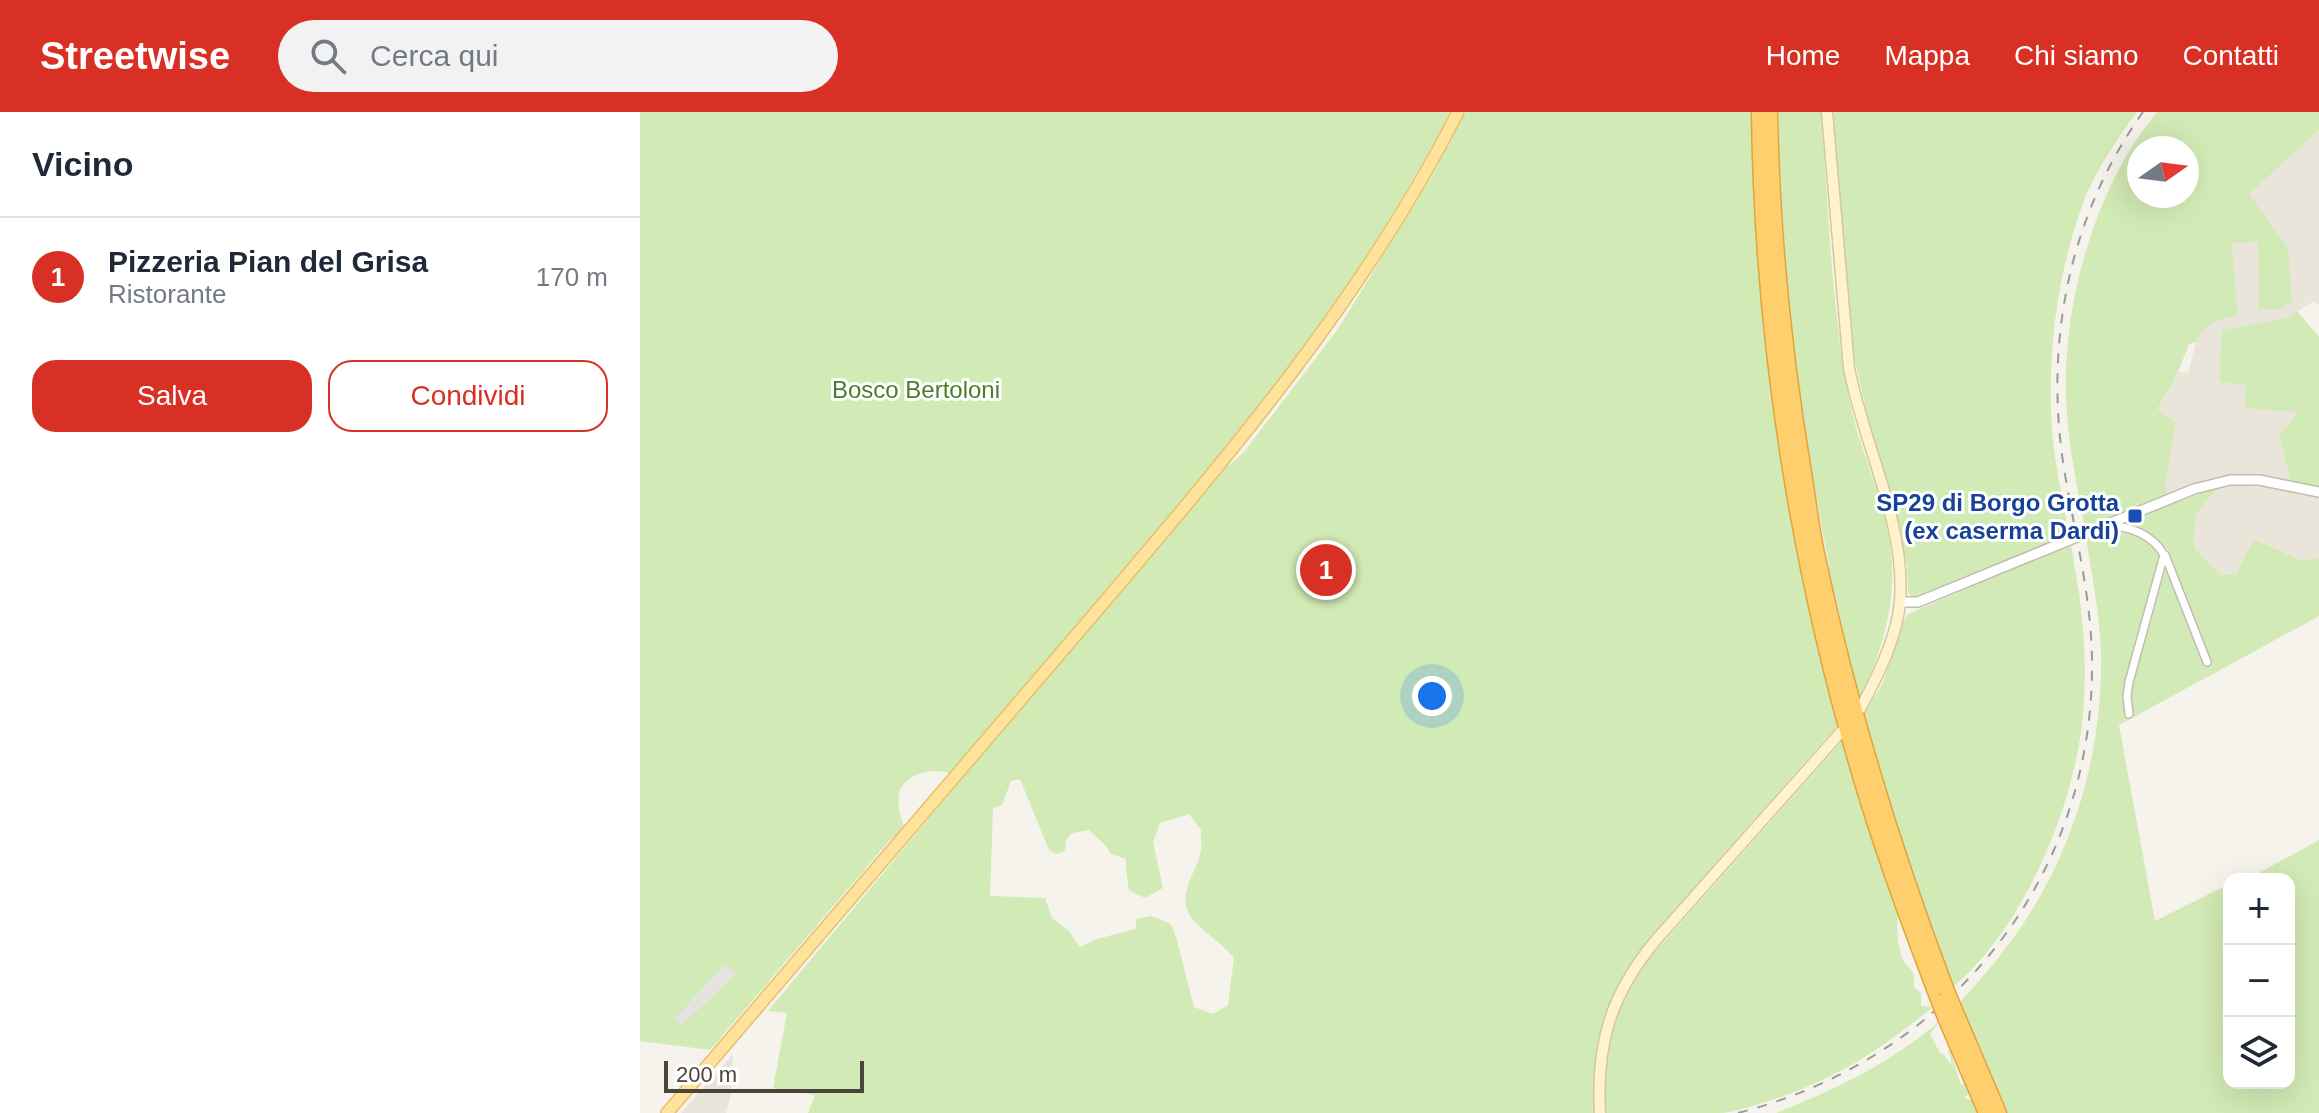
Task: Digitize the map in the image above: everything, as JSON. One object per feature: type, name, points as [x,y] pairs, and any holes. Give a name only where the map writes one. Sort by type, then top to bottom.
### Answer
[{"type":"highway","points":[[1759,112],[1765,138],[1780,353],[1808,564],[1843,715],[1868,801],[1903,906],[1943,996],[1986,1113]]},
{"type":"highway","points":[[1765,138],[1770,112]]},
{"type":"highway","points":[[1950,1015],[1999,1113]]},
{"type":"main road","points":[[667,1113],[1227,458],[1338,311],[1416,191],[1458,112]]},
{"type":"main road","points":[[1827,112],[1849,368],[1895,535],[1900,569],[1900,602],[1883,662],[1860,709]]},
{"type":"main road","points":[[1600,1113],[1600,1054],[1604,1035],[1614,1005],[1631,972],[1841,732]]},
{"type":"street","points":[[1900,602],[1918,602],[2191,490],[2221,482],[2259,480],[2319,492]]},
{"type":"street","points":[[2107,526],[2134,530],[2161,550],[2169,563],[2207,662]]},
{"type":"street","points":[[2129,714],[2129,682],[2163,562],[2161,550]]},
{"type":"shaded area","points":[[2319,130],[2319,305],[2314,301],[2288,318],[2246,385],[2244,407],[2299,412],[2279,436],[2291,483],[2255,476],[2222,476],[2168,494],[2165,483],[2176,422],[2156,409],[2178,372],[2188,373],[2202,331],[2212,321],[2238,315],[2232,242],[2258,242],[2288,248],[2248,194]]},
{"type":"shaded area","points":[[2239,485],[2319,497],[2319,558],[2302,560],[2254,539],[2236,574],[2221,575],[2194,548],[2195,516],[2218,487]]},
{"type":"shaded area","points":[[725,964],[736,973],[731,979],[682,1025],[674,1019]]},
{"type":"shaded area","points":[[733,1054],[731,1094],[726,1113],[681,1113]]},
{"type":"green space","name":"Bosco Bertoloni","points":[[640,112],[1450,112],[1400,202],[1344,289],[1220,457],[1086,617],[949,773],[923,773],[905,783],[898,803],[905,828],[889,841],[710,1050],[640,1041]]},
{"type":"green space","points":[[1466,112],[1752,112],[1754,139],[1779,138],[1779,112],[1821,112],[1843,365],[1856,428],[1880,500],[1890,545],[1892,585],[1886,624],[1875,662],[1859,698],[1831,578],[1803,422],[1829,685],[1838,725],[1647,941],[1620,982],[1603,1021],[1598,1042],[1595,1113],[808,1113],[815,1095],[773,1088],[787,1013],[768,1011],[1066,654],[1227,467],[1244,452],[1338,329],[1431,178]],"holes":[[[1780,191],[1793,351],[1755,193]],[[1020,779],[1049,850],[1057,854],[1065,851],[1066,840],[1072,833],[1089,830],[1111,854],[1126,859],[1129,890],[1145,898],[1163,888],[1153,842],[1160,823],[1189,814],[1201,830],[1201,846],[1186,904],[1193,920],[1234,958],[1228,1005],[1213,1014],[1194,1007],[1171,924],[1151,916],[1137,919],[1135,929],[1080,947],[1069,931],[1052,918],[1045,898],[990,896],[993,808],[1002,805],[1011,781]]]},
{"type":"green space","points":[[1832,112],[2137,112],[2106,157],[2082,206],[2067,255],[2054,331],[2052,429],[2079,592],[2084,644],[2084,696],[2078,748],[2058,824],[2024,898],[2003,931],[1954,986],[1917,885],[1863,715],[1882,685],[1908,614],[2066,546],[2063,537],[1917,596],[1908,593],[1900,526],[1873,439],[1854,357]]},
{"type":"green space","points":[[2157,112],[2319,112],[2319,130],[2249,194],[2288,248],[2292,301],[2281,309],[2259,310],[2258,242],[2232,243],[2238,315],[2213,322],[2196,342],[2189,344],[2178,372],[2157,409],[2176,422],[2165,483],[2168,494],[2085,528],[2067,413],[2070,322],[2088,246],[2127,156],[2127,208],[2199,208],[2199,136],[2139,136]]},
{"type":"green space","points":[[2297,311],[2319,337],[2319,487],[2291,483],[2279,436],[2298,412],[2244,408],[2246,385],[2219,382],[2222,330],[2288,318]]},
{"type":"green space","points":[[2218,487],[2195,516],[2194,548],[2221,575],[2236,574],[2254,539],[2301,560],[2319,558],[2319,616],[2119,725],[2155,921],[2223,887],[2223,1089],[2295,1089],[2295,873],[2259,873],[2319,840],[2319,1113],[2007,1113],[1960,1002],[1999,957],[2032,909],[2051,876],[2080,805],[2096,730],[2101,654],[2086,538],[2128,533],[2145,541],[2160,559],[2124,690],[2127,717],[2132,714],[2132,687],[2166,568],[2205,665],[2212,662],[2168,550],[2150,533],[2124,522]]},
{"type":"green space","points":[[1843,740],[1898,915],[1902,957],[1914,976],[1914,987],[1921,993],[1921,1006],[1933,1007],[1879,1048],[1843,1070],[1781,1097],[1722,1113],[1605,1113],[1604,1074],[1609,1040],[1637,972]]},
{"type":"green space","points":[[1940,1021],[1930,1034],[1951,1065],[1947,1050],[1950,1051],[1961,1085],[1964,1084],[1968,1094],[1964,1098],[1974,1101],[1979,1113],[1776,1113],[1862,1074]]},
{"type":"railway","points":[[1738,1113],[1814,1087],[1882,1050],[1943,1004],[1995,948],[2037,885],[2067,815],[2086,739],[2092,659],[2088,609],[2058,416],[2061,324],[2069,279],[2097,192],[2143,112]]},
{"type":"place","name":"SP29 di Borgo Grotta (ex caserma Dardi)","points":[[2135,516]]},
{"type":"place","name":"Pizzeria Pian del Grisa","points":[[1326,570]]}]
